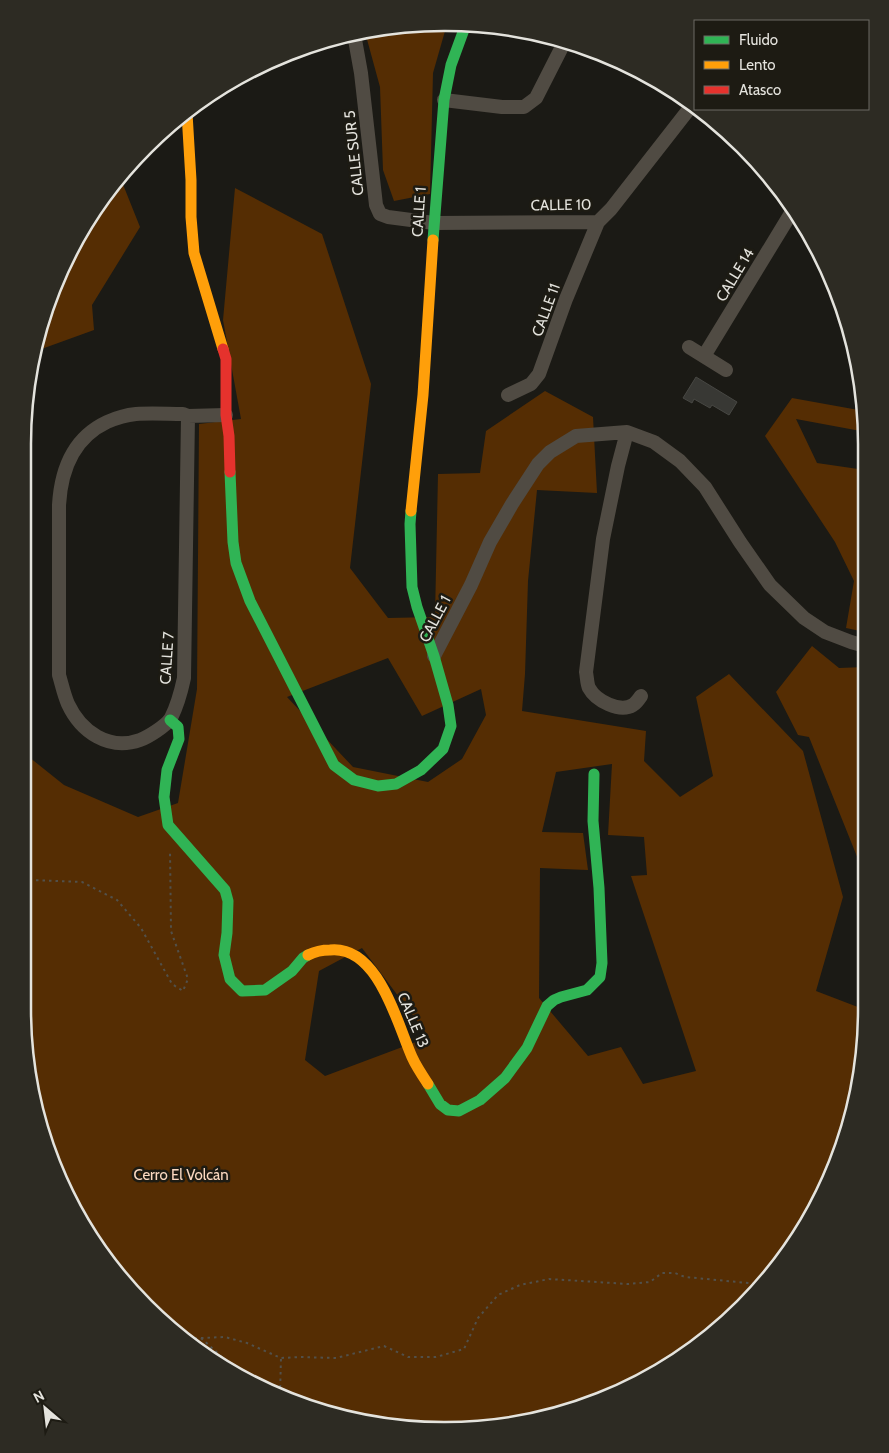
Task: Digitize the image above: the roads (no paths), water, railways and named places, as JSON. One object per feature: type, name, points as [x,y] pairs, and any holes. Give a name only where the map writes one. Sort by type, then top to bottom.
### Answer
[{"type":"street","name":"CALLE 1","points":[[434,656],[412,587],[410,524],[423,394],[444,100],[451,65],[463,32]]},
{"type":"street","name":"CALLE SUR 5","points":[[355,41],[361,72],[376,205],[380,214],[388,217],[434,223]]},
{"type":"street","points":[[444,100],[502,107],[524,107],[536,98],[561,48]]},
{"type":"street","name":"CALLE 10","points":[[434,223],[598,222],[611,209],[688,111]]},
{"type":"street","points":[[188,121],[194,253],[226,359],[226,416],[229,436],[233,542],[236,563],[250,601],[334,765],[354,780],[378,786],[396,784],[420,770],[444,749],[451,726],[448,705],[434,656]]},
{"type":"street","name":"CALLE 14","points":[[704,356],[789,217]]},
{"type":"street","name":"CALLE 11","points":[[508,395],[531,384],[539,374],[566,299],[598,222]]},
{"type":"street","points":[[690,346],[726,370]]},
{"type":"street","points":[[170,720],[147,738],[121,744],[104,740],[92,734],[79,722],[69,706],[59,675],[60,487],[70,458],[79,443],[88,433],[118,417],[135,414],[226,416]]},
{"type":"street","name":"CALLE 7","points":[[170,720],[184,678],[188,416]]},
{"type":"street","name":"CALLE 1","points":[[434,656],[471,585],[490,542],[538,464],[550,452],[576,436],[626,432],[654,442],[680,461],[705,487],[770,585],[804,618],[825,632],[858,644]]},
{"type":"street","points":[[626,432],[603,539],[586,672],[589,688],[596,697],[608,704],[621,708],[634,705],[641,696]]},
{"type":"street","name":"CALLE 13","points":[[170,720],[178,727],[179,739],[167,770],[164,798],[168,825],[225,890],[228,901],[224,955],[230,979],[242,991],[265,990],[292,971],[303,958],[316,951],[338,949],[358,957],[367,965],[381,984],[413,1059],[440,1104],[448,1110],[459,1111],[480,1100],[505,1078],[526,1048],[547,1006],[561,997],[587,990],[600,977],[602,963],[599,888],[593,822],[594,774]]},
{"type":"park label","name":"Cerro El Volcán","points":[[181,1175]]}]
